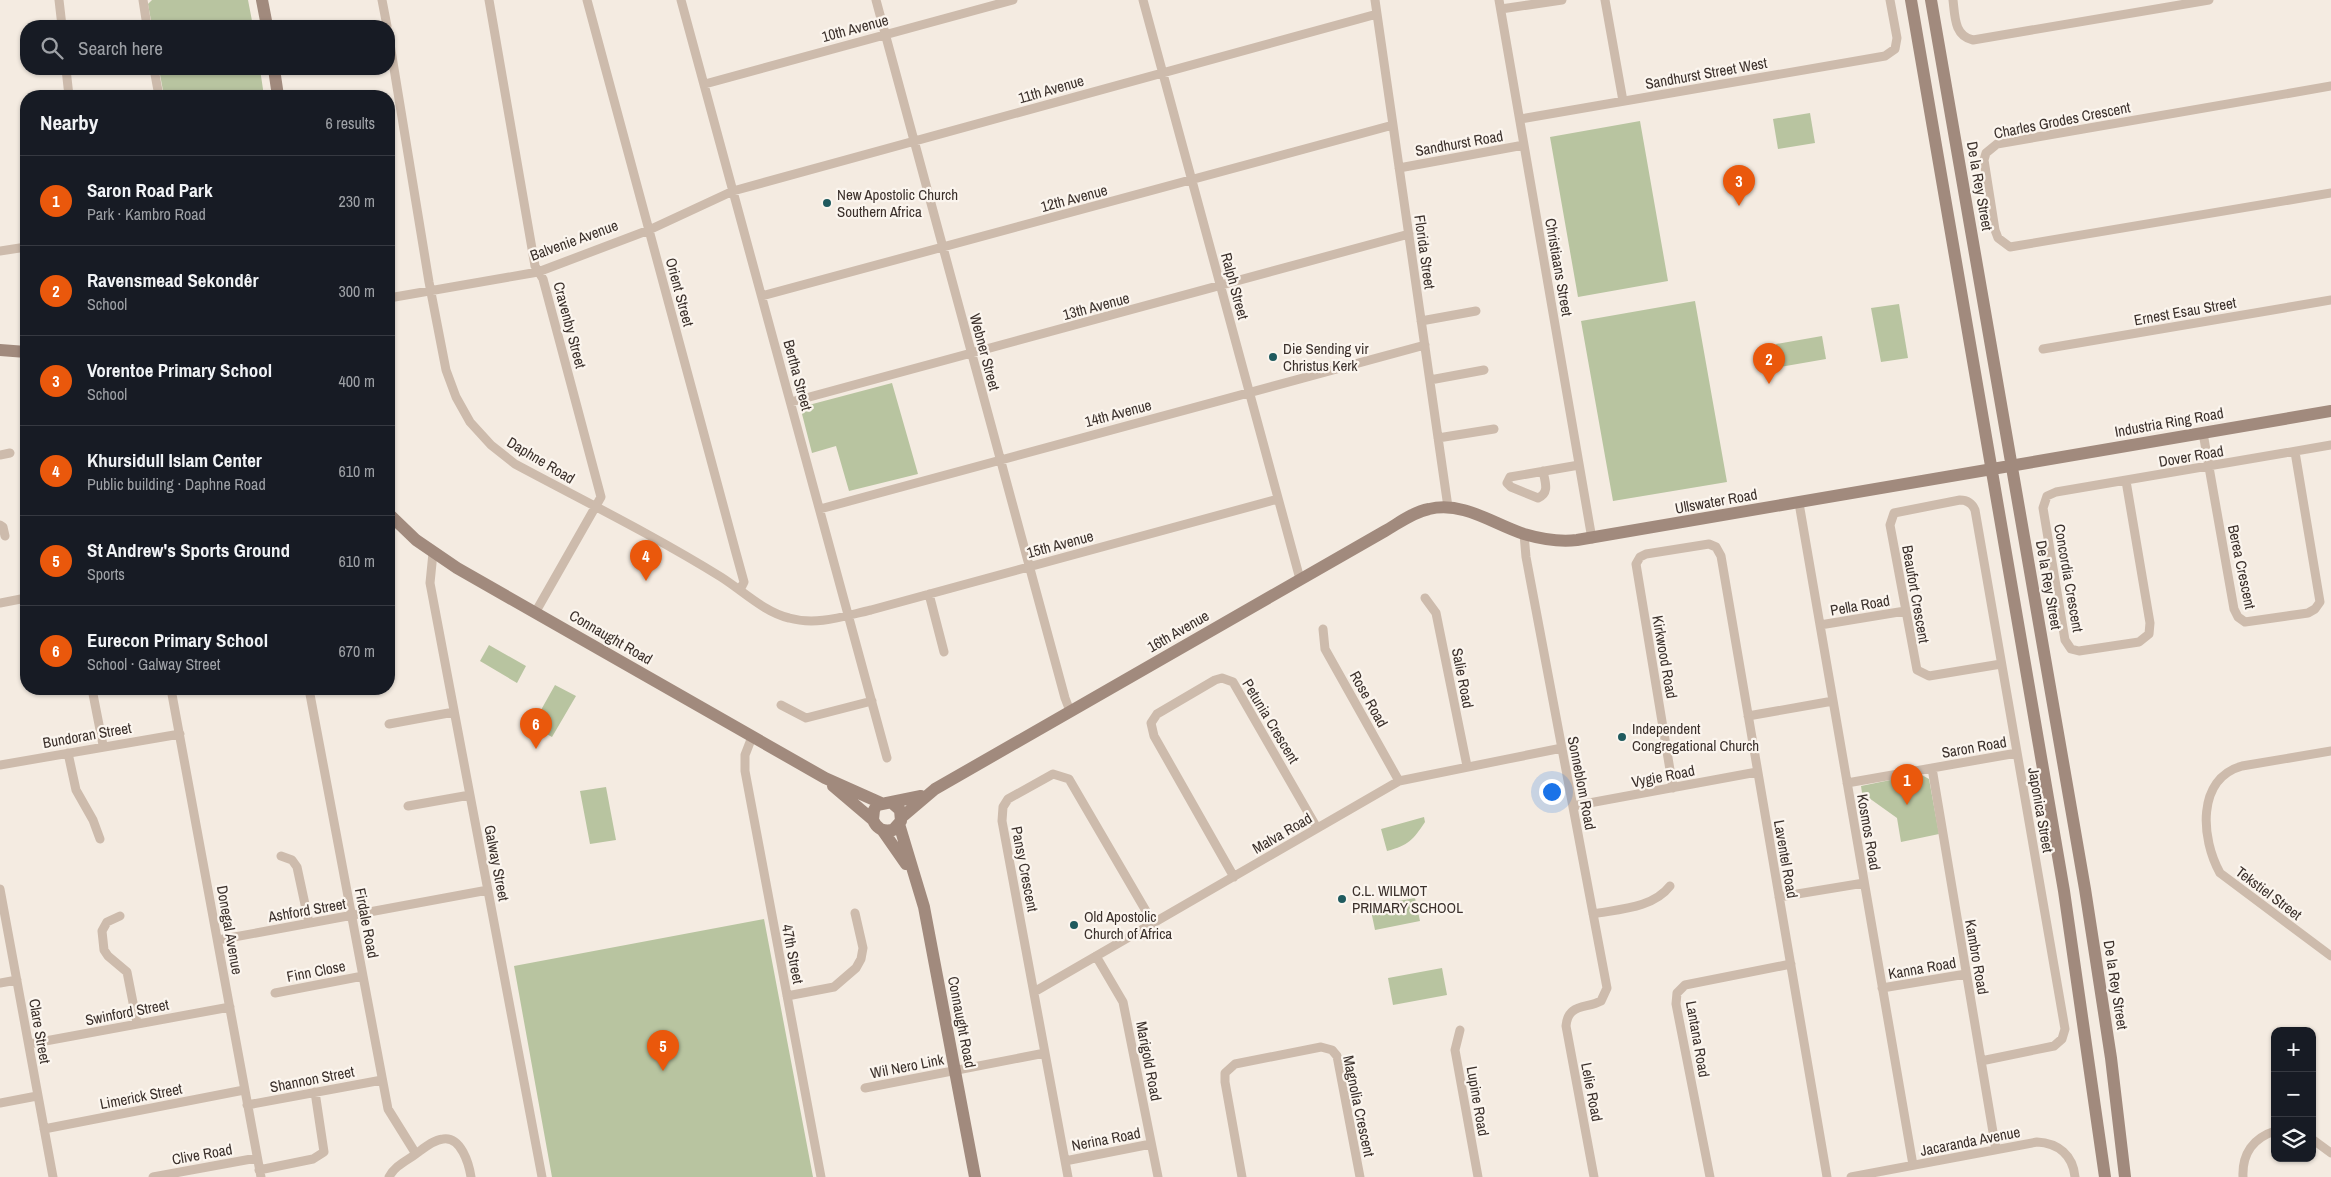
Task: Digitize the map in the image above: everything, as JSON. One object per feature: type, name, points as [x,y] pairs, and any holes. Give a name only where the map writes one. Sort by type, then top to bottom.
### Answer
[{"type":"street","points":[[59,0],[61,20]]},
{"type":"street","points":[[143,0],[146,20]]},
{"type":"street","points":[[262,0],[266,20]]},
{"type":"street","points":[[382,0],[386,20]]},
{"type":"street","name":"Cravenby Street","points":[[489,0],[534,266],[543,279],[601,497],[535,612]]},
{"type":"street","name":"Orient Street","points":[[586,0],[744,582],[740,590]]},
{"type":"street","name":"Bertha Street","points":[[681,0],[887,758]]},
{"type":"street","name":"Webner Street","points":[[876,0],[1070,711]]},
{"type":"street","name":"10th Avenue","points":[[705,84],[1013,0]]},
{"type":"street","name":"Ralph Street","points":[[1143,0],[1300,579]]},
{"type":"street","name":"Florida Street","points":[[1375,0],[1448,507]]},
{"type":"street","points":[[1500,5],[1562,0]]},
{"type":"street","points":[[1605,0],[1623,101]]},
{"type":"street","name":"Sandhurst Street West","points":[[1520,119],[1885,56],[1894,48],[1896,38],[1890,0]]},
{"type":"street","points":[[1911,0],[2064,891],[2105,1177]]},
{"type":"street","name":"De la Rey Street","points":[[1931,0],[2097,965],[2125,1177]]},
{"type":"street","points":[[1952,0],[1958,30],[1973,40],[2209,0]]},
{"type":"street","name":"Christiaans Street","points":[[1500,5],[1592,538]]},
{"type":"street","name":"11th Avenue","points":[[733,191],[1377,14]]},
{"type":"street","points":[[67,75],[68,90]]},
{"type":"street","points":[[155,75],[158,90]]},
{"type":"street","points":[[275,75],[277,90]]},
{"type":"street","name":"Daphne Road","points":[[395,75],[430,291],[446,370],[456,397],[470,422],[491,445],[515,464],[596,508],[787,618],[806,622],[849,615]]},
{"type":"street","name":"Charles Grodes Crescent","points":[[2331,86],[1997,144],[1986,153],[1984,160],[1995,230],[2002,243],[2010,246],[2331,193]]},
{"type":"street","name":"12th Avenue","points":[[762,296],[1393,125]]},
{"type":"street","name":"Sandhurst Road","points":[[1399,168],[1524,145]]},
{"type":"street","name":"Balvenie Avenue","points":[[395,297],[538,272],[649,230],[733,191]]},
{"type":"street","name":"13th Avenue","points":[[791,402],[1409,234]]},
{"type":"street","points":[[0,251],[20,248]]},
{"type":"street","name":"Ernest Esau Street","points":[[2043,349],[2331,300]]},
{"type":"street","points":[[1421,321],[1476,311]]},
{"type":"street","name":"14th Avenue","points":[[820,508],[1425,345]]},
{"type":"street","points":[[3,352],[20,352]]},
{"type":"street","points":[[1430,380],[1484,370]]},
{"type":"street","name":"Industria Ring Road","points":[[1992,469],[2331,411]]},
{"type":"street","points":[[1438,438],[1494,429]]},
{"type":"street","name":"Berea Crescent","points":[[2203,433],[2236,613],[2245,622],[2308,613],[2315,609],[2320,602],[2295,452]]},
{"type":"street","name":"Dover Road","points":[[2056,492],[2331,446]]},
{"type":"street","points":[[0,455],[10,453]]},
{"type":"street","points":[[1543,471],[1579,465]]},
{"type":"street","name":"Ullswater Road","points":[[1448,507],[1470,511],[1524,534],[1558,540],[1592,538],[1992,469]]},
{"type":"street","name":"Concordia Crescent","points":[[2056,492],[2047,496],[2043,508],[2065,640],[2071,649],[2079,652],[2139,642],[2149,634],[2150,623],[2126,481]]},
{"type":"street","name":"15th Avenue","points":[[849,615],[1278,499]]},
{"type":"street","name":"Beaufort Crescent","points":[[1970,502],[1960,500],[1917,507],[1897,511],[1892,516],[1890,525],[1914,667],[1920,674],[1929,676],[2002,664]]},
{"type":"street","name":"Japonica Street","points":[[1970,502],[1975,510],[2064,1034],[2058,1044],[2054,1046],[1981,1061]]},
{"type":"street","name":"Kosmos Road","points":[[1799,503],[1913,1165]]},
{"type":"street","name":"16th Avenue","points":[[900,821],[928,794],[1300,579],[1414,514],[1430,508],[1448,507]]},
{"type":"street","name":"Connaught Road","points":[[395,519],[433,553],[535,612],[825,778],[886,803]]},
{"type":"street","points":[[0,525],[3,527],[5,536]]},
{"type":"street","name":"Sonneblom Road","points":[[1524,534],[1526,557],[1607,992],[1601,1001],[1580,1006],[1570,1013]]},
{"type":"street","name":"Laventel Road","points":[[1638,560],[1646,554],[1704,544],[1716,547],[1720,556],[1827,1177]]},
{"type":"street","name":"Galway Street","points":[[433,553],[430,583],[542,1177]]},
{"type":"street","name":"Kirkwood Road","points":[[1638,560],[1636,569],[1673,788]]},
{"type":"street","points":[[929,594],[944,652]]},
{"type":"street","name":"Salie Road","points":[[1425,598],[1436,613],[1467,766]]},
{"type":"street","points":[[0,603],[20,599]]},
{"type":"street","name":"Pella Road","points":[[1820,626],[1905,611]]},
{"type":"street","name":"Rose Road","points":[[1323,629],[1325,649],[1399,780]]},
{"type":"street","name":"Petunia Crescent","points":[[1234,876],[1154,736],[1151,723],[1157,714],[1215,680],[1222,678],[1233,682],[1317,828]]},
{"type":"street","points":[[93,695],[103,746]]},
{"type":"street","name":"Donegal Avenue","points":[[172,695],[260,1174]]},
{"type":"street","name":"Firdale Road","points":[[310,695],[382,1080],[390,1114],[416,1154]]},
{"type":"street","points":[[1748,716],[1833,701]]},
{"type":"street","points":[[781,704],[806,718],[872,702]]},
{"type":"street","points":[[389,724],[454,712]]},
{"type":"street","name":"Bundoran Street","points":[[0,765],[180,734]]},
{"type":"street","name":"47th Street","points":[[752,737],[745,755],[745,771],[821,1177]]},
{"type":"street","name":"Malva Road","points":[[1034,992],[1399,780],[1562,748]]},
{"type":"street","name":"Tekstiel Street","points":[[2331,751],[2242,766],[2229,771],[2221,777],[2210,793],[2206,812],[2213,858],[2220,873],[2331,956]]},
{"type":"street","points":[[68,752],[76,790],[93,820],[100,839]]},
{"type":"street","name":"Saron Road","points":[[1847,782],[2017,753]]},
{"type":"street","name":"Kambro Road","points":[[1932,768],[1996,1150]]},
{"type":"street","name":"Vygie Road","points":[[1573,806],[1757,772]]},
{"type":"street","name":"Pansy Crescent","points":[[1068,1177],[1002,821],[1003,807],[1008,799],[1053,774],[1065,776],[1073,783],[1153,923]]},
{"type":"street","name":"Connaught Road","points":[[825,778],[873,820]]},
{"type":"street","name":"16th Avenue","points":[[886,803],[928,794]]},
{"type":"street","points":[[408,806],[470,795]]},
{"type":"street","points":[[886,803],[900,810],[900,821],[893,830],[883,831],[878,829],[873,820],[874,810],[886,803]]},
{"type":"street","name":"Connaught Road","points":[[900,821],[926,918],[974,1177]]},
{"type":"street","name":"Connaught Road","points":[[883,831],[914,874]]},
{"type":"street","points":[[281,856],[292,860],[297,868],[309,923]]},
{"type":"street","points":[[1779,897],[1864,883]]},
{"type":"street","points":[[1593,914],[1652,902],[1663,895],[1670,886]]},
{"type":"street","name":"Clare Street","points":[[0,889],[53,1177]]},
{"type":"street","name":"Ashford Street","points":[[218,940],[488,890]]},
{"type":"street","points":[[787,996],[834,987],[856,968],[861,959],[863,948],[855,913]]},
{"type":"street","points":[[120,916],[107,922],[102,935],[106,953],[127,972],[137,1023]]},
{"type":"street","name":"Marigold Road","points":[[1096,956],[1123,1002],[1158,1177]]},
{"type":"street","name":"Lantana Road","points":[[1710,1177],[1676,1004],[1677,993],[1685,985],[1791,964]]},
{"type":"street","name":"Kanna Road","points":[[1882,988],[1966,974]]},
{"type":"street","name":"Finn Close","points":[[275,993],[363,976]]},
{"type":"street","points":[[0,983],[17,980]]},
{"type":"street","name":"Swinford Street","points":[[29,1044],[230,1007]]},
{"type":"street","name":"Lelie Road","points":[[1570,1013],[1566,1021],[1566,1030],[1594,1177]]},
{"type":"street","name":"Lupine Road","points":[[1460,1030],[1455,1050],[1478,1177]]},
{"type":"street","name":"Magnolia Crescent","points":[[1242,1177],[1225,1073],[1235,1064],[1322,1047],[1332,1050],[1337,1056],[1360,1177]]},
{"type":"street","name":"Wil Nero Link","points":[[865,1088],[1045,1053]]},
{"type":"street","name":"Shannon Street","points":[[247,1105],[382,1080]]},
{"type":"street","name":"Limerick Street","points":[[44,1129],[244,1090]]},
{"type":"street","points":[[260,1174],[313,1160],[324,1152],[315,1092]]},
{"type":"street","points":[[0,1103],[37,1096]]},
{"type":"street","points":[[2243,1177],[2243,1163],[2249,1148],[2260,1138],[2271,1133]]},
{"type":"street","points":[[390,1177],[395,1169],[435,1142],[451,1139],[465,1157],[471,1177]]},
{"type":"street","name":"Jacaranda Avenue","points":[[1851,1177],[2037,1142],[2051,1144],[2062,1150],[2069,1158],[2075,1177]]},
{"type":"street","points":[[2316,1142],[2331,1153]]},
{"type":"street","name":"Nerina Road","points":[[1065,1161],[1151,1144]]},
{"type":"street","name":"Clive Road","points":[[153,1177],[185,1174],[257,1158]]},
{"type":"green space","points":[[152,0],[248,0],[252,20],[151,20],[148,4]]},
{"type":"green space","points":[[160,75],[261,75],[263,90],[163,90]]},
{"type":"green space","points":[[1810,113],[1815,143],[1778,149],[1773,119]]},
{"type":"green space","points":[[1640,121],[1668,281],[1578,297],[1550,137]]},
{"type":"green space","points":[[1695,301],[1727,482],[1613,501],[1581,321]]},
{"type":"green space","points":[[1899,304],[1908,358],[1881,362],[1871,308]]},
{"type":"green space","points":[[1822,336],[1826,359],[1780,367],[1776,344]]},
{"type":"green space","points":[[892,383],[918,474],[849,491],[836,446],[812,453],[802,414],[805,406]]},
{"type":"green space","points":[[489,645],[526,666],[517,683],[480,661]]},
{"type":"green space","points":[[555,685],[576,696],[552,737],[532,726]]},
{"type":"green space","points":[[1920,774],[1929,779],[1939,834],[1901,842],[1897,818],[1862,793],[1861,786]]},
{"type":"green space","points":[[606,787],[616,840],[590,844],[580,791]]},
{"type":"green space","points":[[1424,817],[1425,822],[1410,841],[1387,851],[1381,829]]},
{"type":"green space","points":[[1415,898],[1420,921],[1375,930],[1370,906]]},
{"type":"green space","points":[[764,919],[813,1177],[552,1177],[514,966]]},
{"type":"green space","points":[[1442,968],[1447,995],[1393,1005],[1388,978]]},
{"type":"place","name":"New Apostolic Church Southern Africa","points":[[827,203]]},
{"type":"place","name":"Vorentoe Primary School","points":[[1739,206]]},
{"type":"place","name":"Die Sending vir Christus Kerk","points":[[1273,357]]},
{"type":"place","name":"Ravensmead Sekondêr","points":[[1769,384]]},
{"type":"place","name":"Khursidull Islam Center","points":[[646,581]]},
{"type":"place","name":"Independent Congregational Church","points":[[1622,737]]},
{"type":"place","name":"Eurecon Primary School","points":[[536,749]]},
{"type":"place","name":"Saron Road Park","points":[[1907,805]]},
{"type":"place","name":"C.L. WILMOT PRIMARY SCHOOL","points":[[1342,899]]},
{"type":"place","name":"Old Apostolic Church of Africa","points":[[1074,925]]},
{"type":"place","name":"St Andrew's Sports Ground","points":[[663,1071]]}]
